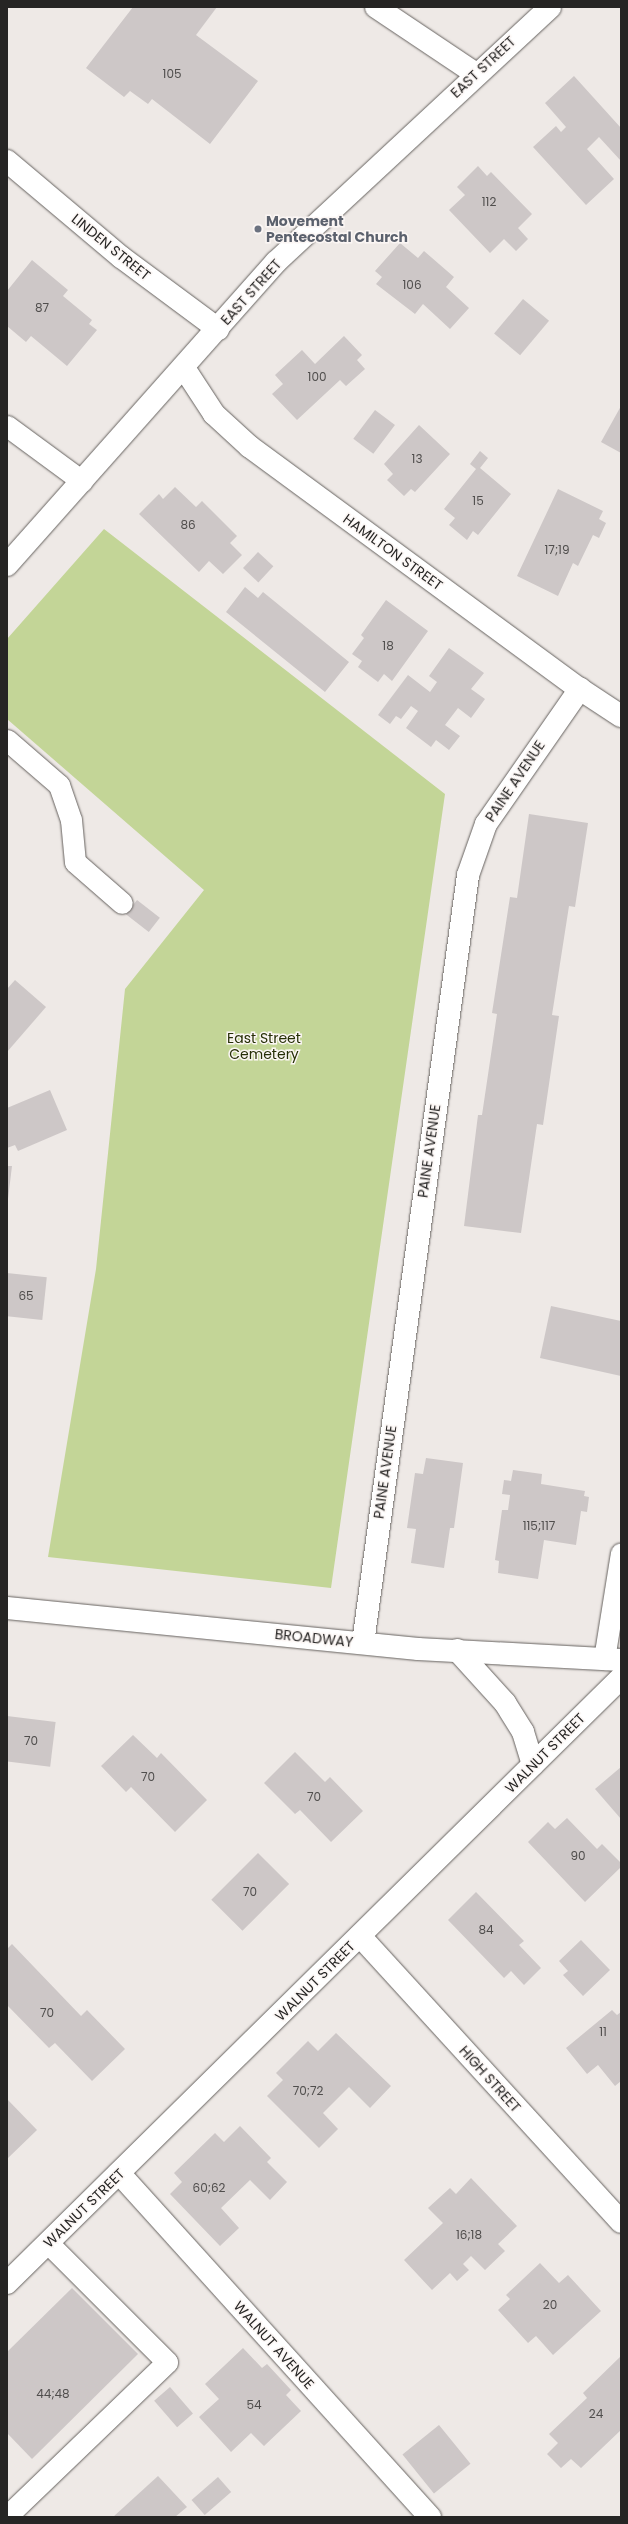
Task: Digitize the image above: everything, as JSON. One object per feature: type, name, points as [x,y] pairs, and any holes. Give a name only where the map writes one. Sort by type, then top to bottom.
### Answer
[{"type":"street","points":[[376,7],[476,74]]},
{"type":"street","name":"EAST STREET","points":[[7,565],[184,368],[276,262],[476,74],[550,7]]},
{"type":"street","name":"LINDEN STREET","points":[[7,161],[121,257],[218,329]]},
{"type":"street","name":"HAMILTON STREET","points":[[184,368],[214,414],[250,447],[580,689],[621,716]]},
{"type":"street","name":"PAINE AVENUE","points":[[363,1643],[406,1318],[468,875],[486,824],[580,689]]},
{"type":"street","name":"BROADWAY","points":[[7,1608],[363,1643],[612,1660]]},
{"type":"street","points":[[457,1650],[505,1703],[523,1732],[533,1765]]},
{"type":"street","name":"WALNUT STREET","points":[[7,2283],[621,1678]]},
{"type":"street","name":"HIGH STREET","points":[[360,1936],[621,2222]]},
{"type":"street","name":"WALNUT AVENUE","points":[[119,2173],[430,2517]]},
{"type":"lane","points":[[7,426],[82,481]]},
{"type":"lane","points":[[7,740],[59,785],[71,820],[74,862],[122,902]]},
{"type":"lane","points":[[612,1660],[621,1553]]},
{"type":"lane","points":[[7,2516],[167,2362],[48,2243]]},
{"type":"green space","name":"East Street Cemetery","points":[[104,529],[445,794],[331,1588],[48,1557],[96,1269],[125,989],[204,890],[7,719],[7,639]]},
{"type":"building","points":[[133,7],[217,7],[196,35],[258,81],[210,144],[152,99],[148,104],[130,91],[124,97],[86,68]]},
{"type":"building","points":[[574,76],[621,128],[621,161],[599,137],[587,149],[614,179],[586,205],[533,147],[556,126],[561,132],[566,127],[545,103]]},
{"type":"building","points":[[478,166],[487,176],[491,172],[532,214],[518,228],[528,239],[516,251],[504,239],[490,253],[449,210],[465,195],[457,187]]},
{"type":"building","points":[[400,243],[418,258],[424,251],[454,277],[446,287],[469,308],[450,329],[423,304],[415,314],[376,284],[382,277],[375,271]]},
{"type":"building","points":[[32,260],[68,290],[63,296],[92,320],[89,324],[97,330],[67,366],[31,336],[26,342],[7,326],[7,291]]},
{"type":"building","points":[[523,299],[549,321],[520,355],[494,333]]},
{"type":"building","points":[[344,336],[362,355],[357,360],[365,369],[346,386],[340,380],[297,420],[272,394],[283,384],[275,375],[302,350],[315,364]]},
{"type":"building","points":[[621,406],[621,453],[601,442]]},
{"type":"building","points":[[375,410],[395,425],[373,454],[353,439]]},
{"type":"building","points":[[419,425],[450,454],[415,492],[411,489],[404,496],[387,480],[393,474],[384,464]]},
{"type":"building","points":[[480,451],[488,458],[480,468],[511,494],[478,535],[473,531],[467,540],[449,525],[455,518],[444,509],[476,469],[470,464]]},
{"type":"building","points":[[175,487],[196,507],[202,501],[237,536],[230,543],[242,555],[223,574],[209,561],[199,572],[139,514],[159,494],[163,499]]},
{"type":"building","points":[[558,489],[603,511],[599,519],[606,523],[599,538],[593,535],[578,566],[573,563],[558,596],[517,576]]},
{"type":"building","points":[[258,552],[273,566],[258,582],[243,568]]},
{"type":"building","points":[[245,587],[258,598],[263,592],[349,662],[325,692],[226,612]]},
{"type":"building","points":[[386,600],[428,631],[392,681],[384,674],[378,682],[358,667],[362,661],[352,654],[364,638],[361,635]]},
{"type":"building","points":[[449,648],[484,673],[471,689],[485,699],[471,718],[458,708],[445,725],[460,736],[449,750],[436,740],[431,747],[406,728],[418,711],[411,706],[401,719],[396,716],[390,724],[378,715],[408,675],[430,692],[437,682],[429,676]]},
{"type":"building","points":[[529,814],[588,823],[575,907],[569,906],[552,1015],[559,1016],[543,1125],[537,1124],[521,1233],[464,1226],[478,1115],[482,1115],[497,1014],[492,1013],[510,897],[517,898]]},
{"type":"building","points":[[137,900],[160,918],[149,932],[126,914]]},
{"type":"building","points":[[15,980],[46,1007],[7,1052],[7,989]]},
{"type":"building","points":[[50,1090],[67,1130],[18,1151],[15,1145],[7,1148],[7,1108]]},
{"type":"building","points":[[7,1166],[12,1166],[8,1199],[7,1199]]},
{"type":"building","points":[[7,1273],[47,1277],[42,1320],[7,1316]]},
{"type":"building","points":[[551,1306],[621,1321],[621,1376],[540,1358]]},
{"type":"building","points":[[426,1458],[463,1463],[454,1528],[450,1528],[444,1568],[411,1563],[416,1529],[407,1528],[415,1473],[423,1474]]},
{"type":"building","points":[[513,1470],[542,1474],[541,1484],[585,1491],[584,1496],[589,1497],[587,1512],[581,1511],[576,1545],[544,1540],[538,1579],[498,1573],[499,1561],[495,1560],[502,1510],[508,1510],[510,1495],[502,1494],[504,1480],[511,1481]]},
{"type":"building","points":[[7,1716],[56,1722],[50,1767],[7,1761]]},
{"type":"building","points":[[133,1735],[157,1758],[161,1753],[207,1800],[175,1832],[131,1787],[126,1792],[101,1766]]},
{"type":"building","points":[[295,1752],[325,1782],[330,1777],[363,1811],[331,1842],[300,1810],[295,1814],[264,1783]]},
{"type":"building","points":[[621,1767],[621,1819],[595,1789]]},
{"type":"building","points":[[567,1818],[597,1849],[602,1844],[621,1863],[621,1867],[585,1902],[528,1842],[548,1822],[555,1829]]},
{"type":"building","points":[[258,1853],[289,1884],[242,1931],[211,1900]]},
{"type":"building","points":[[476,1892],[524,1941],[519,1945],[541,1968],[524,1985],[511,1971],[504,1978],[448,1920]]},
{"type":"building","points":[[581,1940],[610,1970],[583,1996],[563,1975],[568,1971],[559,1961]]},
{"type":"building","points":[[12,1944],[81,2016],[87,2010],[125,2049],[92,2081],[55,2043],[49,2048],[7,2005],[7,1949]]},
{"type":"building","points":[[612,2010],[617,2015],[621,2012],[621,2081],[615,2086],[598,2065],[587,2074],[566,2048]]},
{"type":"building","points":[[336,2033],[391,2086],[370,2108],[349,2087],[323,2113],[338,2129],[319,2148],[267,2096],[283,2080],[276,2073],[308,2041],[318,2051]]},
{"type":"building","points":[[7,2099],[37,2130],[7,2159]]},
{"type":"building","points":[[240,2126],[271,2158],[267,2162],[287,2182],[270,2200],[250,2180],[221,2208],[239,2228],[220,2246],[170,2194],[182,2182],[174,2173],[215,2133],[224,2142]]},
{"type":"building","points":[[471,2178],[517,2226],[498,2244],[505,2251],[485,2270],[471,2256],[463,2264],[469,2270],[457,2281],[450,2273],[432,2290],[404,2260],[443,2223],[428,2208],[450,2188],[456,2194]]},
{"type":"building","points":[[540,2263],[559,2283],[568,2275],[601,2311],[553,2355],[536,2336],[528,2343],[498,2310],[510,2299],[506,2295]]},
{"type":"building","points":[[72,2288],[138,2354],[32,2459],[7,2433],[7,2352]]},
{"type":"building","points":[[243,2348],[262,2368],[267,2364],[291,2390],[286,2395],[301,2411],[264,2446],[251,2433],[231,2452],[199,2417],[219,2399],[205,2384]]},
{"type":"building","points":[[621,2356],[621,2430],[581,2468],[571,2459],[561,2468],[547,2454],[558,2443],[549,2434],[587,2398],[583,2393]]},
{"type":"building","points":[[170,2387],[193,2413],[177,2427],[154,2401]]},
{"type":"building","points":[[439,2425],[470,2464],[434,2493],[402,2455]]},
{"type":"building","points":[[158,2476],[187,2507],[175,2517],[113,2517]]},
{"type":"building","points":[[218,2477],[231,2492],[205,2515],[192,2500]]},
{"type":"place","name":"Movement Pentecostal Church","points":[[258,229]]}]
